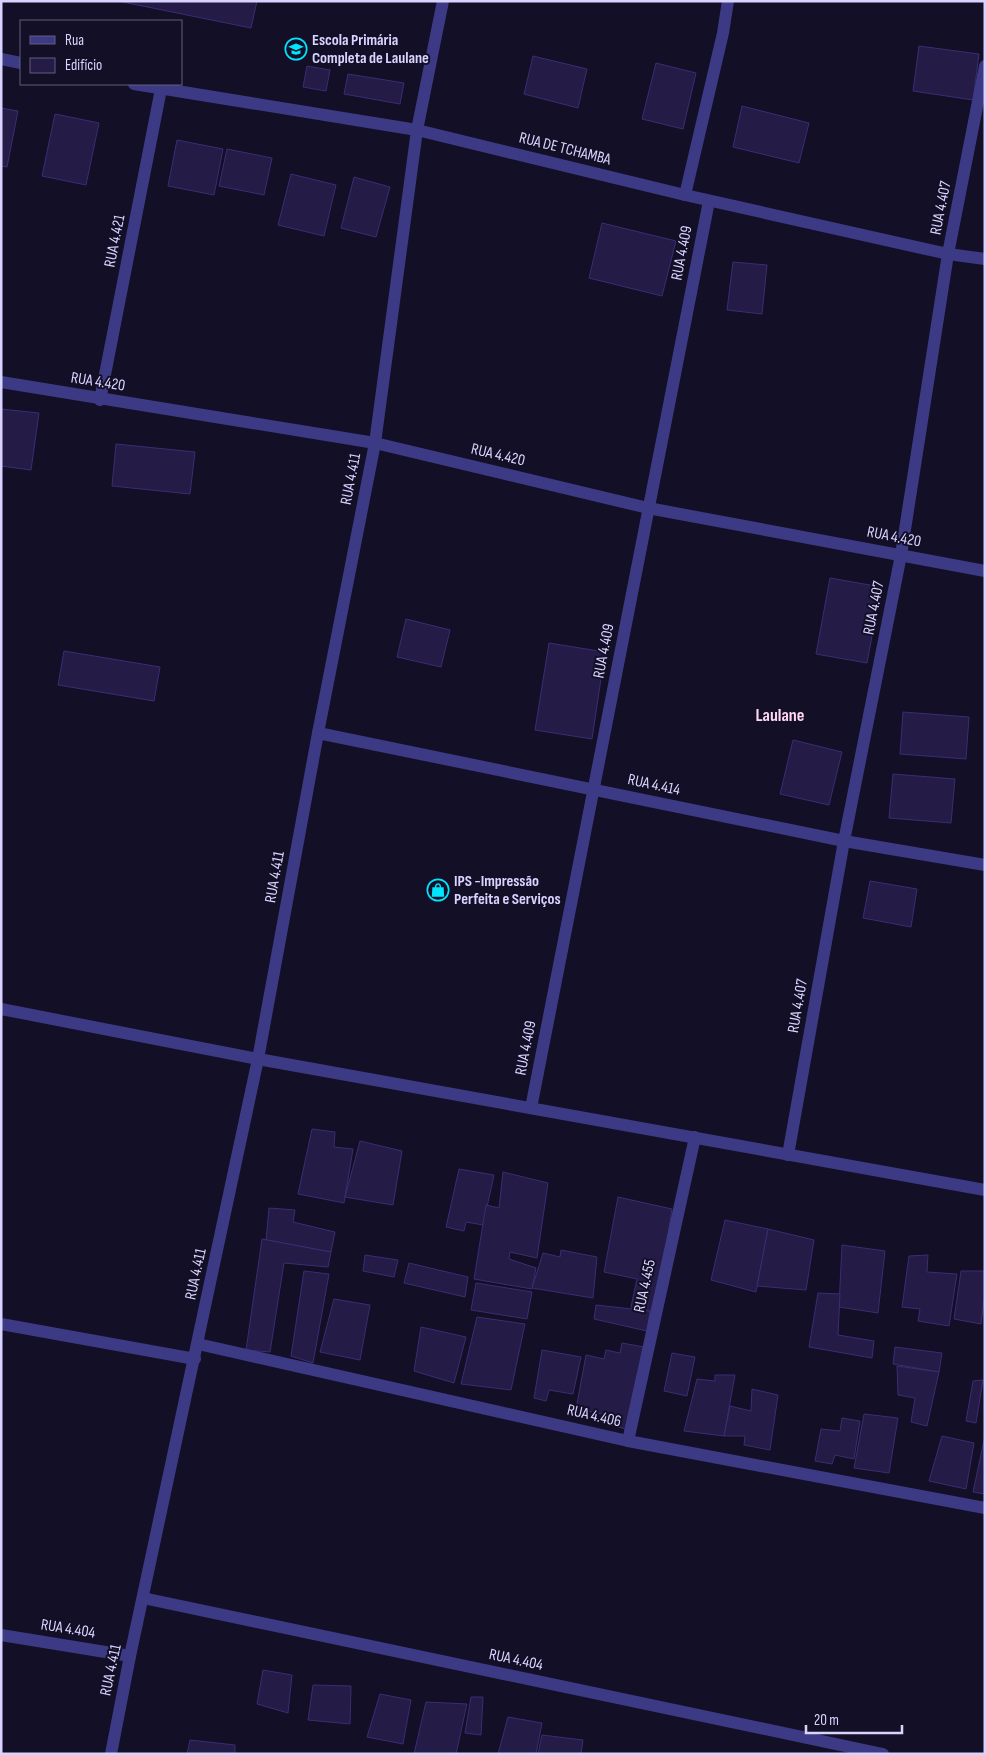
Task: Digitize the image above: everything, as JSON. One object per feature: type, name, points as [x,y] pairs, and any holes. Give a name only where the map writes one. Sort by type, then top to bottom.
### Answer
[{"type":"street","name":"RUA 4.411","points":[[111,1754],[130,1656],[144,1598],[258,1059],[318,733],[375,443],[417,130],[443,1]]},
{"type":"street","points":[[685,195],[723,33],[728,1]]},
{"type":"street","points":[[1,59],[20,63]]},
{"type":"street","name":"RUA 4.407","points":[[788,1155],[844,841],[901,555],[948,254],[985,66]]},
{"type":"street","name":"RUA DE TCHAMBA","points":[[139,85],[417,130],[709,201],[948,254],[985,259]]},
{"type":"street","name":"RUA 4.421","points":[[100,400],[161,89]]},
{"type":"street","name":"RUA 4.409","points":[[531,1108],[709,201]]},
{"type":"street","name":"RUA 4.420","points":[[1,382],[100,400],[375,443],[648,508],[985,571]]},
{"type":"street","name":"RUA 4.414","points":[[318,733],[844,841],[985,864]]},
{"type":"street","points":[[1,1009],[258,1059],[985,1190]]},
{"type":"street","name":"RUA 4.455","points":[[628,1441],[695,1138]]},
{"type":"street","points":[[1,1324],[195,1359]]},
{"type":"street","name":"RUA 4.406","points":[[198,1344],[628,1441],[985,1508]]},
{"type":"street","name":"RUA 4.404","points":[[144,1598],[883,1754]]},
{"type":"street","name":"RUA 4.404","points":[[1,1635],[130,1656]]},
{"type":"building","points":[[118,1],[257,1],[251,28]]},
{"type":"building","points":[[919,46],[979,54],[973,100],[913,91]]},
{"type":"building","points":[[533,56],[587,69],[578,108],[524,94]]},
{"type":"building","points":[[656,63],[696,73],[683,129],[642,119]]},
{"type":"building","points":[[307,66],[330,70],[326,91],[303,87]]},
{"type":"building","points":[[348,74],[404,83],[400,104],[344,94]]},
{"type":"building","points":[[742,106],[809,123],[799,163],[733,147]]},
{"type":"building","points":[[1,108],[18,111],[7,167],[1,166]]},
{"type":"building","points":[[55,114],[99,123],[86,185],[42,176]]},
{"type":"building","points":[[177,140],[223,149],[214,195],[168,186]]},
{"type":"building","points":[[227,149],[272,158],[264,195],[219,186]]},
{"type":"building","points":[[291,174],[336,185],[324,236],[278,225]]},
{"type":"building","points":[[354,177],[390,187],[376,237],[341,228]]},
{"type":"building","points":[[602,223],[676,241],[662,296],[589,278]]},
{"type":"building","points":[[733,262],[767,265],[762,314],[727,310]]},
{"type":"building","points":[[1,409],[39,413],[31,470],[1,466]]},
{"type":"building","points":[[116,444],[195,452],[190,494],[112,486]]},
{"type":"building","points":[[830,578],[881,587],[867,663],[816,654]]},
{"type":"building","points":[[406,619],[450,630],[441,667],[397,657]]},
{"type":"building","points":[[549,643],[605,652],[592,739],[535,730]]},
{"type":"building","points":[[64,651],[160,667],[154,701],[58,685]]},
{"type":"building","points":[[903,712],[969,717],[966,759],[900,754]]},
{"type":"building","points":[[793,740],[842,752],[829,805],[780,794]]},
{"type":"building","points":[[893,774],[955,779],[951,823],[889,818]]},
{"type":"building","points":[[870,881],[917,889],[911,927],[863,918]]},
{"type":"building","points":[[312,1129],[335,1132],[334,1147],[353,1149],[344,1203],[298,1194]]},
{"type":"building","points":[[360,1141],[402,1151],[393,1205],[345,1197]]},
{"type":"building","points":[[459,1169],[494,1175],[483,1225],[466,1222],[464,1231],[446,1227]]},
{"type":"building","points":[[503,1172],[548,1183],[537,1258],[510,1252],[509,1259],[536,1268],[532,1289],[474,1279],[486,1205],[499,1208]]},
{"type":"building","points":[[618,1197],[672,1209],[656,1313],[631,1307],[637,1279],[604,1272]]},
{"type":"building","points":[[269,1208],[295,1210],[293,1222],[335,1232],[331,1252],[266,1240]]},
{"type":"building","points":[[725,1220],[768,1229],[756,1292],[711,1280]]},
{"type":"building","points":[[768,1229],[814,1240],[806,1290],[757,1286]]},
{"type":"building","points":[[262,1239],[331,1252],[328,1267],[284,1263],[270,1352],[246,1350]]},
{"type":"building","points":[[842,1245],[885,1251],[878,1313],[839,1307]]},
{"type":"building","points":[[561,1250],[597,1257],[593,1298],[532,1288],[543,1253],[560,1257]]},
{"type":"building","points":[[365,1255],[398,1260],[394,1277],[363,1271]]},
{"type":"building","points":[[928,1255],[927,1272],[957,1274],[949,1326],[918,1321],[920,1309],[902,1307],[909,1256]]},
{"type":"building","points":[[409,1263],[468,1277],[465,1297],[404,1283]]},
{"type":"building","points":[[304,1271],[329,1274],[313,1363],[291,1356]]},
{"type":"building","points":[[961,1271],[985,1271],[985,1292],[981,1324],[954,1319]]},
{"type":"building","points":[[476,1283],[532,1292],[527,1319],[471,1310]]},
{"type":"building","points":[[818,1293],[840,1294],[838,1335],[874,1341],[872,1358],[809,1347]]},
{"type":"building","points":[[334,1299],[370,1305],[360,1360],[320,1352]]},
{"type":"building","points":[[596,1305],[650,1311],[647,1331],[594,1319]]},
{"type":"building","points":[[477,1317],[525,1324],[511,1390],[461,1384]]},
{"type":"building","points":[[421,1327],[466,1337],[454,1383],[414,1371]]},
{"type":"building","points":[[622,1343],[644,1347],[626,1429],[611,1425],[612,1416],[576,1409],[586,1355],[604,1359],[606,1350],[620,1353]]},
{"type":"building","points":[[895,1347],[942,1353],[939,1372],[893,1364]]},
{"type":"building","points":[[542,1350],[581,1357],[573,1394],[549,1390],[546,1401],[534,1398]]},
{"type":"building","points":[[672,1353],[695,1357],[687,1396],[664,1391]]},
{"type":"building","points":[[897,1366],[939,1372],[927,1426],[911,1422],[915,1398],[898,1395]]},
{"type":"building","points":[[715,1375],[735,1375],[724,1436],[684,1431],[697,1379],[715,1381]]},
{"type":"building","points":[[983,1380],[976,1423],[966,1421],[973,1381]]},
{"type":"building","points":[[752,1389],[778,1395],[770,1450],[744,1445],[745,1436],[724,1436],[730,1406],[751,1411]]},
{"type":"building","points":[[864,1414],[898,1418],[889,1473],[854,1468]]},
{"type":"building","points":[[842,1418],[860,1421],[854,1459],[835,1455],[832,1464],[815,1461],[821,1429],[840,1431]]},
{"type":"building","points":[[942,1436],[974,1443],[966,1489],[929,1481]]},
{"type":"building","points":[[985,1436],[985,1494],[973,1492]]},
{"type":"building","points":[[263,1670],[292,1675],[288,1713],[257,1704]]},
{"type":"building","points":[[313,1685],[351,1686],[350,1724],[308,1720]]},
{"type":"building","points":[[380,1694],[411,1700],[403,1744],[367,1737]]},
{"type":"building","points":[[471,1697],[483,1697],[481,1735],[465,1733]]},
{"type":"building","points":[[426,1702],[467,1704],[456,1754],[414,1754]]},
{"type":"building","points":[[508,1717],[542,1723],[536,1754],[498,1754]]},
{"type":"building","points":[[542,1735],[583,1740],[581,1754],[538,1754]]},
{"type":"building","points":[[190,1740],[235,1745],[235,1754],[187,1754]]},
{"type":"place","name":"Escola Primária Completa de Laulane","points":[[296,49]]},
{"type":"place","name":"IPS -Impressão Perfeita e Serviços","points":[[438,890]]},
{"type":"district","name":"Laulane","points":[[780,715]]}]
